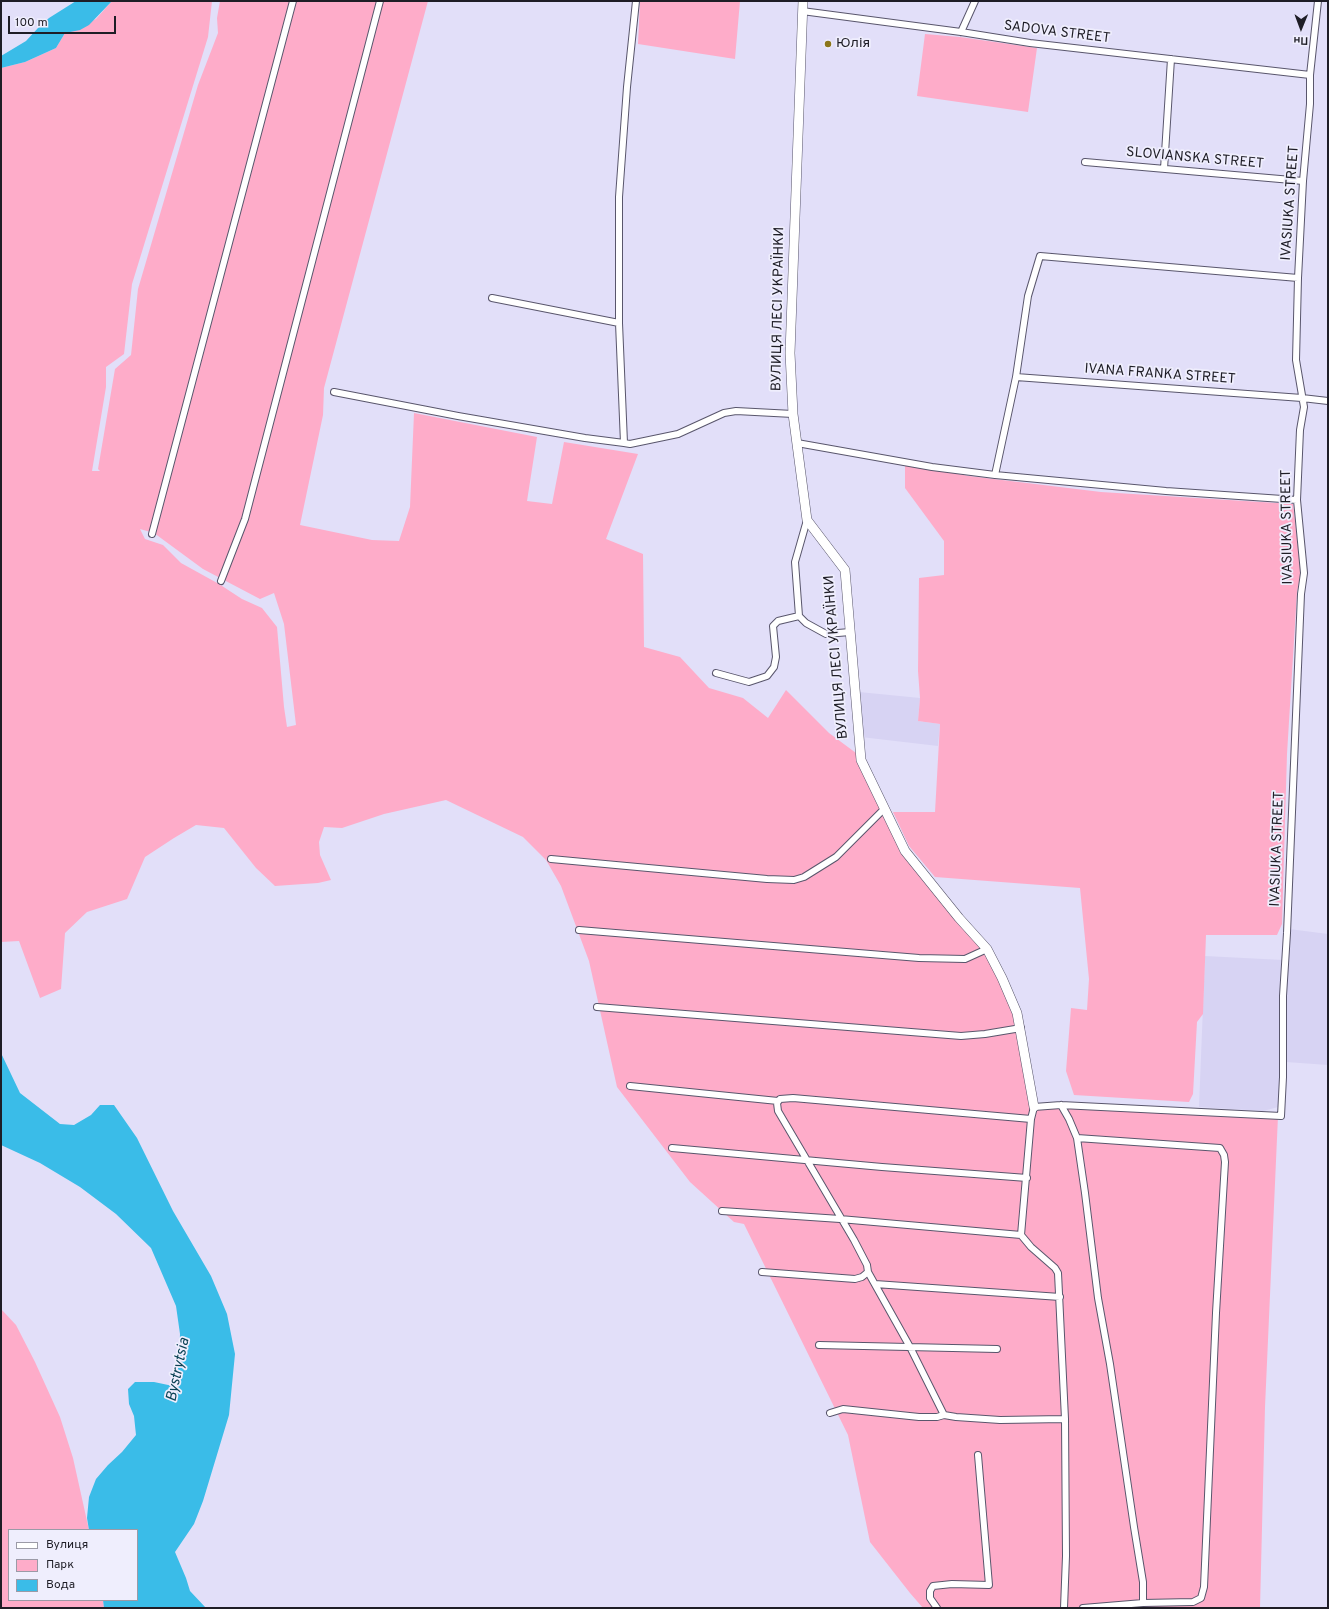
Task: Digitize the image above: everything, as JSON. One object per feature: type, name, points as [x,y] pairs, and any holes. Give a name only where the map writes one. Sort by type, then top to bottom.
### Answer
[{"type":"street","points":[[152,534],[293,1]]},
{"type":"street","points":[[221,581],[245,519],[380,1]]},
{"type":"street","points":[[624,444],[618,323],[619,197],[627,87],[636,1]]},
{"type":"street","name":"ВУЛИЦЯ ЛЕСІ УКРАЇНКИ","points":[[803,1],[790,353],[793,414],[808,520],[845,570],[861,760],[905,851],[959,918],[987,949],[1017,1013],[1021,1028],[1034,1107]]},
{"type":"street","points":[[961,32],[975,1]]},
{"type":"street","name":"IVASIUKA STREET","points":[[1061,1105],[1281,1116],[1283,1077],[1283,996],[1301,594],[1304,573],[1297,500],[1300,430],[1304,407],[1296,360],[1298,278],[1303,180],[1310,104],[1310,75],[1318,1]]},
{"type":"street","name":"SADOVA STREET","points":[[802,11],[961,32],[1030,43],[1310,75]]},
{"type":"street","points":[[1164,169],[1171,59]]},
{"type":"street","name":"SLOVIANSKA STREET","points":[[1085,162],[1303,180]]},
{"type":"street","points":[[995,475],[1016,377],[1028,296],[1040,256],[1298,278]]},
{"type":"street","points":[[492,298],[618,323]]},
{"type":"street","name":"IVANA FRANKA STREET","points":[[1016,377],[1328,401]]},
{"type":"street","points":[[334,392],[458,416],[624,444],[637,443],[678,434],[724,413],[736,411],[793,414]]},
{"type":"street","points":[[797,443],[995,475],[1166,491],[1297,500]]},
{"type":"street","points":[[808,520],[795,562],[799,616],[806,623],[826,634],[850,632]]},
{"type":"street","points":[[716,673],[749,682],[768,676],[774,667],[776,656],[773,626],[778,621],[799,616]]},
{"type":"street","points":[[551,859],[767,879],[794,880],[804,877],[836,856],[884,810]]},
{"type":"street","points":[[579,930],[918,958],[965,959],[987,949]]},
{"type":"street","points":[[597,1007],[962,1036],[1021,1028]]},
{"type":"street","points":[[630,1086],[778,1102]]},
{"type":"street","points":[[944,1415],[910,1347],[868,1272],[867,1265],[854,1240],[840,1219],[776,1107],[778,1102],[783,1098],[793,1098],[1031,1118]]},
{"type":"street","points":[[1021,1235],[1031,1118],[1034,1107],[1061,1105],[1069,1119],[1076,1138],[1085,1193],[1098,1298],[1110,1364],[1134,1527],[1144,1582],[1143,1603]]},
{"type":"street","points":[[1076,1138],[1220,1148],[1224,1155],[1225,1162],[1216,1313],[1204,1587],[1201,1598],[1193,1602],[1143,1603],[1083,1608]]},
{"type":"street","points":[[672,1148],[882,1167],[1027,1178]]},
{"type":"street","points":[[722,1211],[840,1219],[1021,1235],[1031,1247],[1056,1268],[1058,1273],[1060,1297],[1065,1420],[1066,1556],[1064,1608]]},
{"type":"street","points":[[762,1272],[850,1279],[862,1277],[868,1272]]},
{"type":"street","points":[[875,1284],[1060,1297]]},
{"type":"street","points":[[819,1345],[997,1349]]},
{"type":"street","points":[[830,1413],[843,1410],[919,1417],[937,1417],[944,1415],[1000,1420],[1065,1420]]},
{"type":"street","points":[[936,1608],[930,1598],[930,1591],[933,1586],[952,1584],[988,1585],[978,1456]]},
{"type":"shaded area","points":[[859,692],[920,698],[918,721],[940,724],[938,746],[861,737]]},
{"type":"shaded area","points":[[1289,929],[1328,934],[1328,1065],[1286,1062],[1285,1034]]},
{"type":"shaded area","points":[[1205,956],[1283,960],[1281,1095],[1278,1107],[1263,1111],[1199,1107]]},
{"type":"green space","points":[[112,1],[212,1],[208,37],[132,284],[124,354],[106,367],[106,387],[92,471],[100,471],[98,469],[115,369],[131,355],[138,289],[198,85],[218,33],[217,18],[220,1],[428,1],[324,388],[323,415],[300,525],[372,540],[399,541],[410,507],[414,413],[537,437],[527,501],[552,504],[564,442],[638,454],[606,539],[643,554],[644,647],[680,657],[709,688],[743,698],[768,718],[786,690],[829,733],[856,753],[900,842],[991,960],[1017,1018],[1031,1111],[1080,1104],[1278,1116],[1265,1407],[1260,1608],[923,1608],[870,1542],[848,1435],[744,1224],[734,1222],[690,1182],[617,1087],[589,961],[561,886],[546,860],[523,837],[446,800],[384,814],[342,828],[324,827],[319,842],[320,855],[331,880],[318,883],[275,886],[256,868],[224,828],[196,825],[145,857],[127,899],[87,912],[65,933],[61,989],[40,998],[19,941],[1,942],[1,68],[25,62],[56,48],[65,33],[96,19]],"holes":[[[140,529],[154,533],[203,569],[260,599],[274,593],[284,624],[296,725],[287,727],[277,627],[262,608],[242,599],[219,584],[181,563],[163,545],[145,539]]]},
{"type":"green space","points":[[640,1],[740,1],[735,59],[638,44]]},
{"type":"green space","points":[[925,34],[960,37],[1037,48],[1028,112],[917,96]]},
{"type":"green space","points":[[905,464],[969,476],[1101,492],[1293,504],[1301,572],[1297,592],[1287,754],[1282,924],[1277,935],[1206,935],[1203,1014],[1197,1022],[1193,1094],[1189,1102],[1074,1095],[1066,1071],[1071,1008],[1087,1010],[1089,979],[1080,888],[935,877],[909,846],[893,812],[935,812],[940,724],[918,721],[920,698],[918,671],[919,578],[944,575],[944,541],[905,488]]},
{"type":"green space","points":[[1,1309],[16,1325],[60,1417],[73,1458],[89,1529],[8,1529],[8,1601],[103,1601],[104,1608],[1,1608]]},
{"type":"water","points":[[76,1],[112,1],[89,25],[80,30],[65,33],[56,48],[25,62],[1,68],[1,56],[26,41],[49,18]]},
{"type":"water","name":"Bystrytsia","points":[[1,1053],[20,1093],[60,1124],[74,1125],[91,1115],[100,1105],[114,1105],[137,1138],[173,1211],[211,1276],[227,1314],[235,1354],[229,1415],[203,1501],[194,1524],[175,1552],[190,1591],[206,1608],[104,1608],[103,1601],[138,1601],[138,1529],[89,1529],[87,1518],[89,1497],[96,1479],[136,1435],[134,1416],[129,1404],[128,1389],[135,1382],[154,1382],[173,1386],[179,1365],[180,1334],[176,1306],[151,1248],[116,1214],[80,1187],[40,1163],[1,1145]]},
{"type":"place","name":"Юлія","points":[[828,44]]}]
